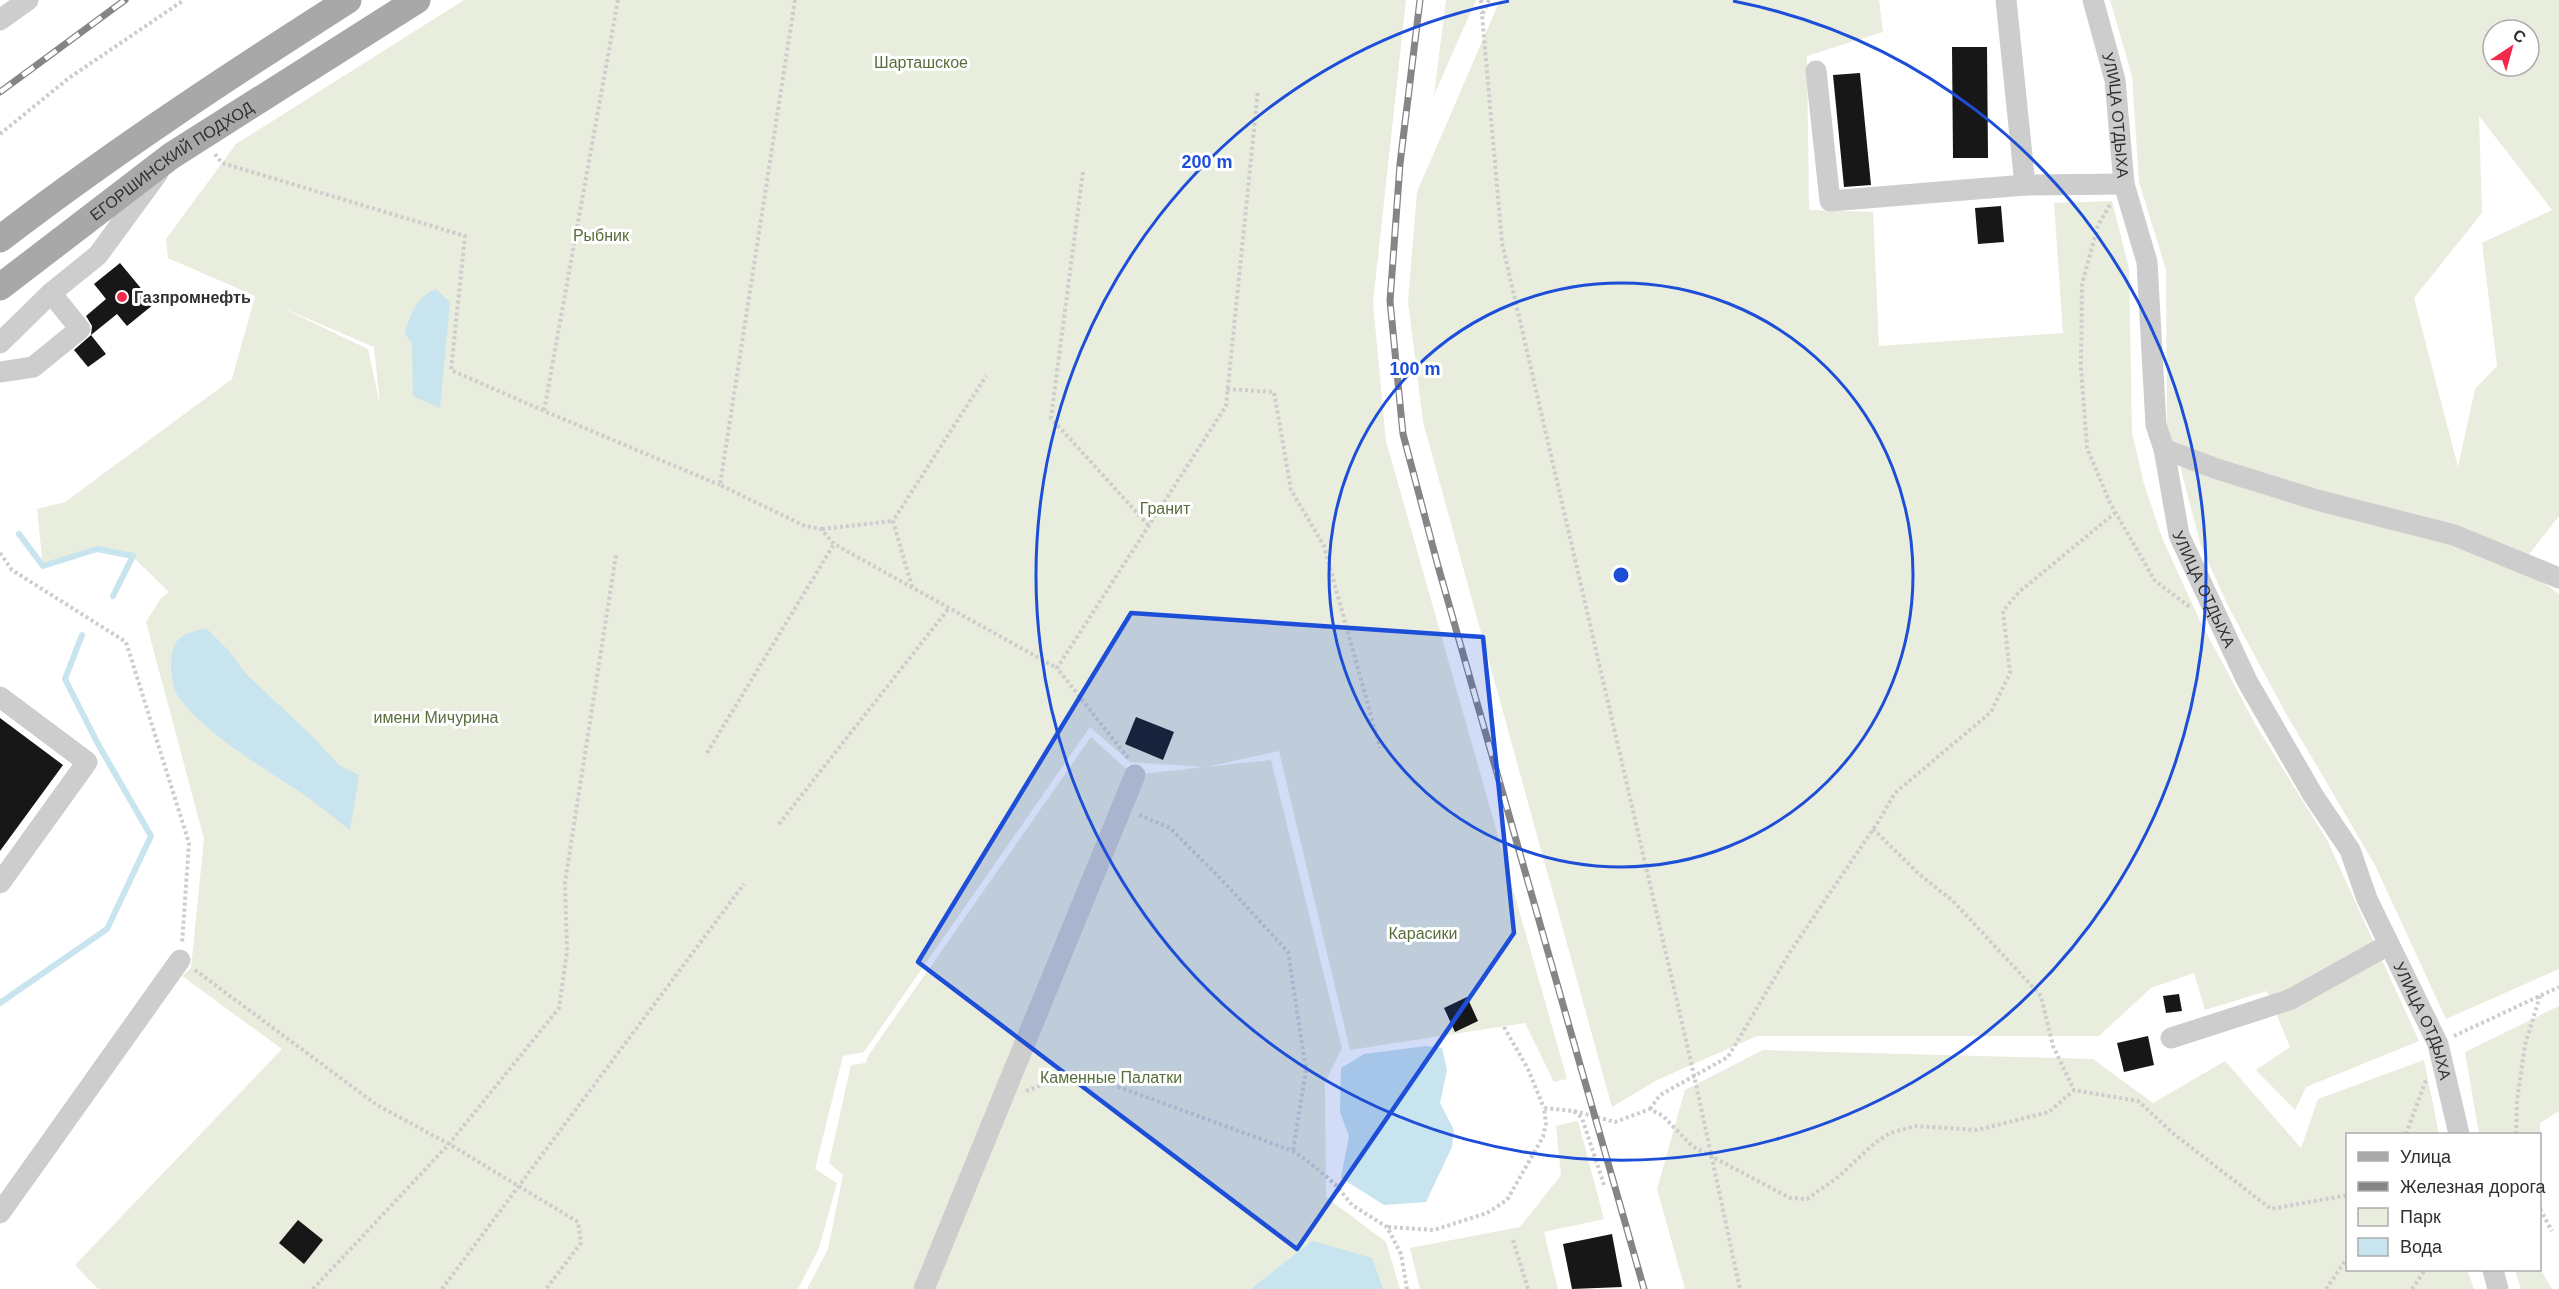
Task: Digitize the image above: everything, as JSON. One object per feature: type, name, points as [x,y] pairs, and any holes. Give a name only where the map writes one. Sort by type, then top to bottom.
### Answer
[{"type":"main road","name":"ЕГОРШИНСКИЙ ПОДХОД","points":[[0,287],[171,156],[417,0]]},
{"type":"main road","points":[[338,6],[337,13],[348,22],[352,33],[348,43]]},
{"type":"main road","points":[[0,239],[75,182],[153,128],[338,6]]},
{"type":"street","points":[[0,20],[28,0]]},
{"type":"street","points":[[2006,0],[2025,185]]},
{"type":"street","name":"УЛИЦА ОТДЫХА","points":[[2093,0],[2115,80],[2124,184],[2147,262],[2156,425],[2164,449],[2179,535],[2214,614],[2270,722],[2313,795],[2350,850],[2367,899],[2388,945],[2439,1044],[2459,1133]]},
{"type":"street","points":[[1816,70],[1830,201],[2025,185],[2124,184]]},
{"type":"street","points":[[0,343],[51,293],[98,255],[171,156]]},
{"type":"street","points":[[0,372],[33,367],[80,329],[51,293]]},
{"type":"street","points":[[2164,449],[2217,469],[2317,500],[2454,536],[2559,578]]},
{"type":"street","points":[[0,697],[87,762],[0,883]]},
{"type":"street","points":[[924,1289],[1135,775]]},
{"type":"street","points":[[2171,1038],[2289,1000],[2388,945]]},
{"type":"street","points":[[0,1213],[180,960]]},
{"type":"street","points":[[2494,1271],[2498,1289]]},
{"type":"path","points":[[0,134],[69,78],[184,0]]},
{"type":"path","points":[[544,411],[618,0]]},
{"type":"path","points":[[720,485],[795,0]]},
{"type":"path","points":[[1481,0],[1502,243],[1694,1075],[1740,1289]]},
{"type":"path","points":[[1482,15],[1489,0]]},
{"type":"path","points":[[1057,668],[1226,406],[1258,90]]},
{"type":"path","points":[[201,136],[222,163],[465,236],[451,370],[720,485],[805,526],[821,529],[893,521]]},
{"type":"path","points":[[1083,172],[1051,418],[1149,525]]},
{"type":"path","points":[[2124,184],[2098,225],[2082,284],[2081,367],[2087,448],[2115,513],[2155,581],[2193,610]]},
{"type":"path","points":[[912,587],[893,521],[986,376]]},
{"type":"path","points":[[1227,389],[1274,392],[1291,490],[1324,546],[1380,748]]},
{"type":"path","points":[[1544,1108],[1574,1112],[1615,1122],[1650,1108],[1660,1095],[1728,1057],[1790,952],[1873,830],[1895,793],[1991,712],[2010,673],[2003,611],[2019,592],[2115,513]]},
{"type":"path","points":[[821,529],[834,544],[1057,668],[1130,762],[1135,775]]},
{"type":"path","points":[[707,753],[834,544]]},
{"type":"path","points":[[0,553],[12,570],[126,642],[189,843],[180,960],[377,1105],[449,1144],[578,1222],[581,1243],[546,1289]]},
{"type":"path","points":[[313,1289],[449,1144],[560,1008],[567,952],[566,882],[616,555]]},
{"type":"path","points":[[779,824],[949,608]]},
{"type":"path","points":[[1122,808],[1170,828],[1223,880],[1288,952],[1306,1070],[1293,1151]]},
{"type":"path","points":[[1873,830],[1953,901],[2041,996],[2053,1046],[2074,1090]]},
{"type":"path","points":[[442,1289],[744,884]]},
{"type":"path","points":[[2406,1133],[2439,1044],[2559,987]]},
{"type":"path","points":[[2516,1133],[2517,1101],[2525,1045],[2540,996]]},
{"type":"path","points":[[1001,1102],[1063,1077],[1092,1077],[1293,1151],[1335,1184],[1352,1205],[1387,1227],[1434,1230],[1487,1213],[1507,1200],[1543,1137],[1546,1123],[1544,1108],[1528,1069],[1504,1027]]},
{"type":"path","points":[[1650,1108],[1663,1116],[1692,1146],[1790,1198],[1807,1199],[1838,1177],[1875,1143],[1890,1133],[1915,1126],[1977,1130],[2049,1112],[2074,1090]]},
{"type":"path","points":[[2074,1090],[2138,1101],[2175,1135],[2271,1209],[2346,1195]]},
{"type":"path","points":[[1574,1112],[1582,1118],[1604,1185]]},
{"type":"path","points":[[2541,1211],[2552,1231]]},
{"type":"path","points":[[1387,1227],[1401,1254],[1407,1289]]},
{"type":"path","points":[[1513,1240],[1528,1289]]},
{"type":"path","points":[[2326,1289],[2346,1260]]},
{"type":"path","points":[[2412,1289],[2424,1271]]},
{"type":"highlighted area","points":[[1131,613],[1483,637],[1514,933],[1297,1249],[918,962]]},
{"type":"green space","points":[[464,0],[1406,0],[1373,303],[1386,441],[1567,1079],[1554,1082],[1525,1023],[1350,1050],[1279,751],[1206,767],[1271,760],[1342,1048],[1325,1083],[1326,1197],[1386,1242],[1400,1289],[807,1289],[828,1249],[843,1175],[829,1163],[851,1065],[866,1063],[868,1056],[1091,737],[1133,775],[1204,767],[1130,762],[1090,727],[864,1052],[843,1056],[815,1169],[837,1183],[819,1248],[798,1289],[98,1289],[75,1265],[282,1049],[182,976],[191,968],[204,839],[146,622],[161,598],[169,592],[132,556],[97,549],[43,566],[37,509],[65,502],[232,379],[255,296],[168,258],[166,239],[236,144]],"holes":[[[276,305],[374,347],[380,405],[368,349]]]},
{"type":"green space","points":[[1446,0],[1476,0],[1434,95]]},
{"type":"green space","points":[[1500,0],[1879,0],[1883,32],[1807,56],[1809,210],[1873,212],[1879,346],[2063,333],[2054,203],[2112,201],[2129,268],[2132,433],[2144,484],[2163,540],[2199,619],[2254,722],[2327,840],[2419,1041],[2306,1087],[2295,1110],[2256,1070],[2290,1047],[2267,991],[2205,1010],[2194,973],[2151,988],[2099,1036],[1757,1036],[1657,1080],[1612,1107],[1423,422],[1408,302],[1417,192]]},
{"type":"green space","points":[[2110,0],[2559,0],[2559,516],[2520,566],[2559,594],[2559,969],[2446,1019],[2375,865],[2284,710],[2227,604],[2200,543],[2178,458],[2167,427],[2166,270],[2139,182],[2132,76]],"holes":[[[2479,116],[2552,210],[2482,243],[2497,366],[2475,389],[2458,467],[2414,298],[2482,213]]]},
{"type":"green space","points":[[2559,1006],[2559,1111],[2540,1123],[2540,1133],[2479,1133],[2465,1052]]},
{"type":"green space","points":[[1763,1050],[2093,1059],[2153,1103],[2225,1061],[2301,1148],[2318,1099],[2424,1060],[2439,1133],[2346,1133],[2346,1271],[2467,1271],[2474,1289],[1685,1289],[1657,1189],[1685,1090]]},
{"type":"green space","points":[[1578,1121],[1604,1219],[1544,1232],[1558,1289],[1420,1289],[1410,1248],[1520,1227],[1561,1175],[1556,1126]]},
{"type":"green space","points":[[2541,1198],[2542,1272],[2552,1289],[2521,1289],[2515,1271],[2541,1271]]},
{"type":"water","points":[[436,289],[450,302],[440,408],[413,396],[412,344],[405,333],[412,312],[419,301]]},
{"type":"water","points":[[206,628],[229,651],[246,674],[312,736],[339,765],[359,775],[350,830],[310,799],[219,737],[187,708],[176,693],[171,665],[174,646],[186,634]]},
{"type":"water","points":[[1426,1046],[1442,1048],[1447,1070],[1440,1103],[1454,1130],[1452,1147],[1426,1202],[1384,1205],[1341,1178],[1349,1136],[1340,1112],[1341,1068],[1364,1054]]},
{"type":"water","points":[[1312,1241],[1372,1258],[1383,1289],[1251,1289]]},
{"type":"building","points":[[1952,47],[1987,47],[1988,158],[1953,158]]},
{"type":"building","points":[[1860,73],[1871,185],[1844,187],[1833,75]]},
{"type":"building","points":[[2001,206],[2004,242],[1978,244],[1975,208]]},
{"type":"building","points":[[120,263],[154,304],[127,326],[117,314],[91,335],[92,326],[86,316],[106,299],[94,284]]},
{"type":"building","points":[[91,335],[106,354],[88,367],[74,350]]},
{"type":"building","points":[[1136,717],[1174,732],[1163,760],[1125,744]]},
{"type":"building","points":[[0,718],[63,765],[0,851]]},
{"type":"building","points":[[2179,994],[2182,1011],[2166,1013],[2163,996]]},
{"type":"building","points":[[1467,997],[1478,1021],[1455,1032],[1444,1008]]},
{"type":"building","points":[[2148,1036],[2154,1065],[2124,1072],[2117,1043]]},
{"type":"building","points":[[298,1220],[323,1240],[304,1264],[279,1243]]},
{"type":"building","points":[[1612,1234],[1622,1287],[1572,1289],[1563,1244]]},
{"type":"waterway","points":[[19,534],[43,566],[97,549],[133,556],[113,596]]},
{"type":"waterway","points":[[0,1003],[107,929],[151,836],[98,744],[65,679],[82,635]]},
{"type":"railway","points":[[0,92],[125,0]]},
{"type":"railway","points":[[1420,0],[1400,164],[1390,301],[1403,434],[1438,566],[1644,1289]]},
{"type":"place","name":"Газпромнефть","points":[[122,297]]},
{"type":"park label","name":"Шарташское","points":[[921,62]]},
{"type":"park label","name":"Рыбник","points":[[601,235]]},
{"type":"park label","name":"Гранит","points":[[1165,508]]},
{"type":"park label","name":"имени Мичурина","points":[[436,717]]},
{"type":"park label","name":"Карасики","points":[[1423,933]]},
{"type":"park label","name":"Каменные Палатки","points":[[1111,1077]]}]
